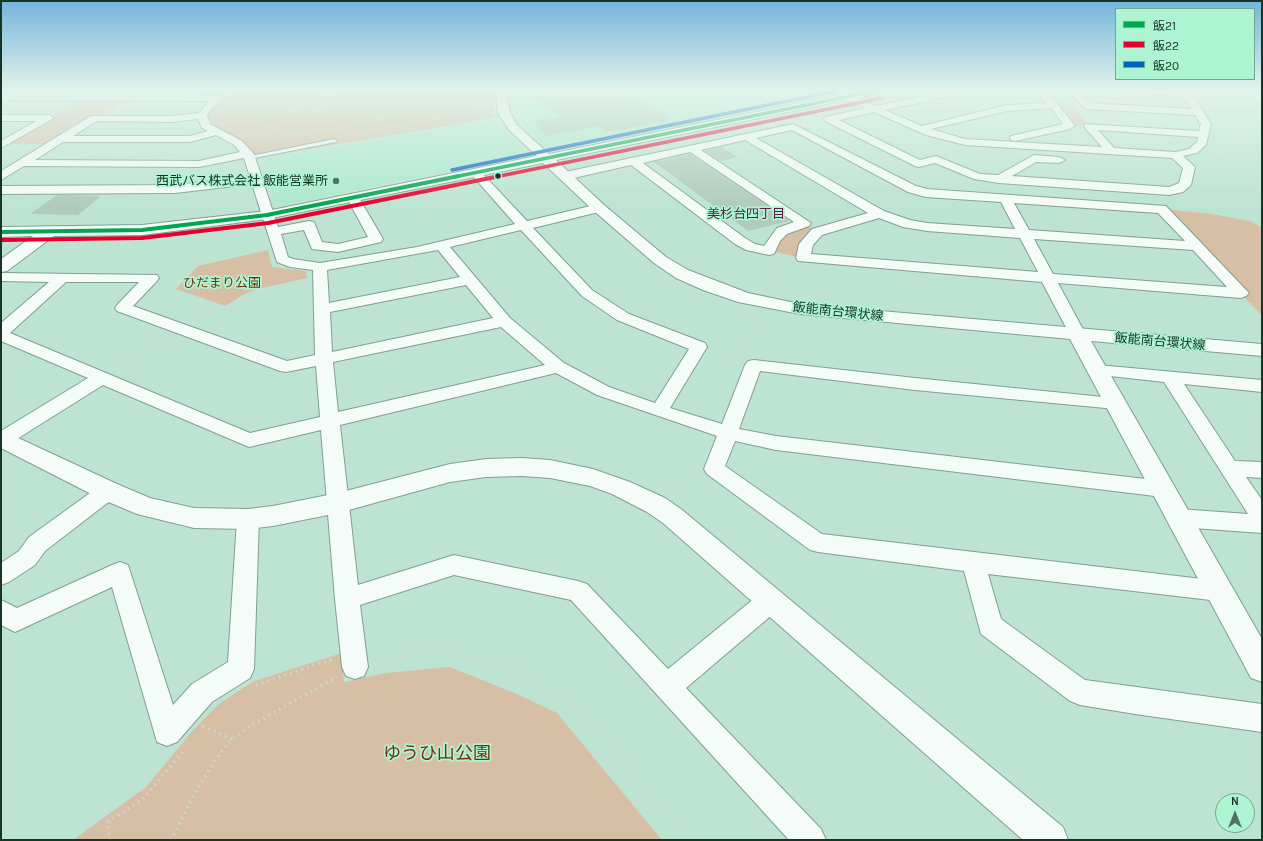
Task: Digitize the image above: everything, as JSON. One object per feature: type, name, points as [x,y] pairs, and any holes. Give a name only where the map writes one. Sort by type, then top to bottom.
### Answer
[{"type":"street","points":[[1,145],[30,129]]},
{"type":"street","points":[[1,176],[77,129]]},
{"type":"street","points":[[211,129],[238,142],[248,156],[282,259],[285,261],[320,267],[442,246],[599,208]]},
{"type":"street","name":"飯能南台環状線","points":[[516,129],[599,208],[660,260],[682,274],[709,286],[761,302],[800,310],[1262,350]]},
{"type":"street","points":[[1,232],[48,233],[142,230],[267,215],[689,129]]},
{"type":"street","points":[[565,176],[783,129]]},
{"type":"street","points":[[797,129],[917,191],[926,193],[1162,209],[1241,293],[1047,276],[803,258],[806,244],[817,232],[875,212]]},
{"type":"street","points":[[849,129],[919,164],[960,149],[1013,144],[1175,155],[1189,152],[1202,143],[1205,129]]},
{"type":"street","points":[[921,129],[946,138],[960,149]]},
{"type":"street","points":[[1013,144],[1010,140],[1056,129]]},
{"type":"street","points":[[1092,129],[1111,151]]},
{"type":"street","points":[[1136,129],[1204,134]]},
{"type":"street","points":[[61,139],[190,139],[216,132]]},
{"type":"street","points":[[747,137],[875,212],[908,224],[928,227],[1198,246]]},
{"type":"street","points":[[1,138],[13,139]]},
{"type":"street","points":[[633,161],[740,241],[751,247],[769,251],[774,240],[782,230],[804,223],[692,149]]},
{"type":"street","points":[[1175,155],[1189,167]]},
{"type":"street","points":[[23,163],[199,164],[248,156]]},
{"type":"street","points":[[1000,179],[1034,158],[1072,161]]},
{"type":"street","points":[[936,159],[978,176],[1000,179],[1169,191],[1179,190],[1185,185],[1189,167]]},
{"type":"street","points":[[1173,166],[1189,167]]},
{"type":"street","points":[[476,173],[524,227],[587,293],[623,317],[699,347],[658,411]]},
{"type":"street","points":[[1,190],[175,189],[257,180]]},
{"type":"street","points":[[273,232],[309,225],[317,246],[338,248],[376,239],[353,198]]},
{"type":"street","points":[[1006,199],[1078,335],[1262,668]]},
{"type":"street","points":[[1,267],[48,233]]},
{"type":"street","points":[[442,246],[504,321],[558,367],[603,391],[658,411],[728,433],[776,443],[1163,489]]},
{"type":"street","points":[[320,267],[324,359],[354,660]]},
{"type":"street","points":[[1,277],[152,278],[123,308],[286,367],[504,321]]},
{"type":"street","points":[[64,277],[1,333],[249,440],[558,367]]},
{"type":"street","points":[[321,310],[469,280]]},
{"type":"street","points":[[1116,403],[908,383],[747,363],[728,433],[714,469],[818,543],[973,563],[1219,591]]},
{"type":"street","points":[[1098,370],[1262,386]]},
{"type":"street","points":[[2,438],[103,377]]},
{"type":"street","points":[[1170,377],[1262,518]]},
{"type":"street","points":[[2,438],[108,491],[146,507],[194,518],[248,519],[273,516],[338,503],[450,473],[486,468],[522,467],[550,469],[593,478],[621,488],[656,505],[672,516],[1050,840]]},
{"type":"street","points":[[1229,468],[1262,470]]},
{"type":"street","points":[[1,575],[27,558],[37,544],[108,491]]},
{"type":"street","points":[[1180,518],[1262,524]]},
{"type":"street","points":[[1,611],[15,621],[120,572],[167,732],[202,693],[241,669],[248,519]]},
{"type":"street","points":[[973,563],[990,626],[1080,692],[1262,718]]},
{"type":"street","points":[[347,599],[454,565],[578,591],[810,840]]},
{"type":"street","points":[[667,687],[770,601]]},
{"type":"lane","points":[[248,156],[334,141]]},
{"type":"path","points":[[261,140],[274,129]]},
{"type":"path","points":[[249,134],[261,140],[329,129]]},
{"type":"path","points":[[339,136],[378,129]]},
{"type":"path","points":[[1247,129],[1231,199],[1232,203],[1250,221],[1262,227]]},
{"type":"path","points":[[1245,137],[1262,140]]},
{"type":"path","points":[[263,144],[269,144]]},
{"type":"path","points":[[1189,152],[1239,164]]},
{"type":"path","points":[[875,212],[900,202],[917,191]]},
{"type":"path","points":[[1231,199],[1262,202]]},
{"type":"path","points":[[1178,206],[1232,203]]},
{"type":"path","points":[[1243,214],[1262,206]]},
{"type":"path","points":[[699,347],[747,363],[761,302],[784,255]]},
{"type":"path","points":[[103,377],[222,305]]},
{"type":"path","points":[[656,505],[696,469],[700,462]]},
{"type":"path","points":[[249,688],[266,680],[354,660],[436,654],[460,656],[494,664],[520,673],[544,687],[580,715],[691,840]]},
{"type":"path","points":[[171,840],[195,792],[223,749],[232,739],[354,660]]},
{"type":"path","points":[[198,732],[208,721]]},
{"type":"path","points":[[203,726],[232,739]]},
{"type":"path","points":[[110,840],[108,822],[143,799],[188,744]]},
{"type":"shaded area","name":"西武バス株式会社 飯能営業所","points":[[438,129],[502,129],[526,153],[523,156],[290,204],[275,202],[263,159]]},
{"type":"shaded area","points":[[528,129],[665,129],[553,152]]},
{"type":"green space","points":[[34,129],[77,129],[50,144],[9,144]]},
{"type":"green space","points":[[220,129],[428,129],[257,158],[247,145]]},
{"type":"green space","points":[[1162,209],[1212,214],[1250,221],[1262,227],[1262,316]]},
{"type":"green space","points":[[804,223],[817,232],[803,258],[769,251],[774,240]]},
{"type":"green space","name":"ひだまり公園","points":[[268,250],[272,267],[306,271],[307,278],[258,289],[245,294],[225,306],[176,289],[198,266]]},
{"type":"green space","name":"ゆうひ山公園","points":[[342,653],[344,682],[386,673],[450,667],[517,694],[557,713],[662,840],[73,840],[146,787],[194,729],[220,703],[254,681]]},
{"type":"building","points":[[540,129],[581,129],[546,136]]},
{"type":"building","points":[[602,129],[625,129],[616,131],[605,132]]},
{"type":"building","points":[[721,147],[738,157],[721,161],[705,151]]},
{"type":"building","points":[[690,154],[789,221],[748,231],[654,162]]},
{"type":"building","points":[[57,195],[101,196],[78,215],[30,214]]},
{"type":"transit line","name":"飯20","points":[[452,170],[650,129]]},
{"type":"transit line","name":"飯21","points":[[1,232],[142,230],[267,215],[688,129]]},
{"type":"transit line","name":"飯22","points":[[1,240],[142,238],[268,223],[729,129]]},
{"type":"place","name":"西武バス株式会社 飯能営業所","points":[[336,181]]},
{"type":"district","name":"美杉台四丁目","points":[[746,214]]}]
